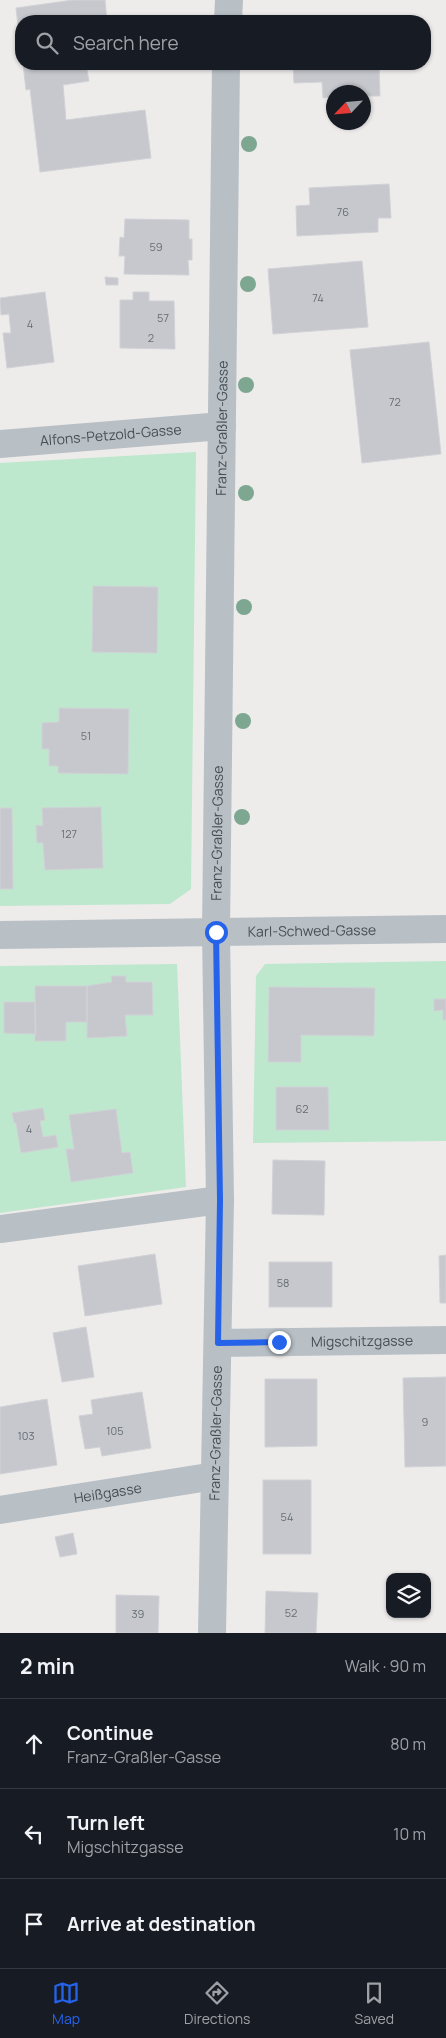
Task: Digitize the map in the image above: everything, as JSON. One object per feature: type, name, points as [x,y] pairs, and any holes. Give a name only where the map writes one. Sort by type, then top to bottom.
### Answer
[{"type":"street","points":[[228,15],[229,0]]},
{"type":"street","name":"Franz-Graßler-Gasse","points":[[212,1633],[220,1200],[216,932],[226,70]]},
{"type":"street","name":"Alfons-Petzold-Gasse","points":[[0,444],[222,426]]},
{"type":"street","name":"Karl-Schwed-Gasse","points":[[0,935],[446,928]]},
{"type":"street","points":[[0,1229],[220,1200]]},
{"type":"street","name":"Migschitzgasse","points":[[218,1343],[446,1340]]},
{"type":"street","name":"Heißgasse","points":[[0,1510],[216,1476]]},
{"type":"green space","points":[[196,452],[191,889],[170,904],[0,906],[0,463]]},
{"type":"green space","points":[[446,961],[446,1141],[253,1143],[256,976],[265,964]]},
{"type":"green space","points":[[177,964],[186,1187],[0,1213],[0,966]]},
{"type":"building","points":[[73,0],[105,0],[106,15],[17,15],[16,8]]},
{"type":"building","points":[[24,70],[87,70],[89,81],[63,85],[66,120],[145,110],[151,158],[40,172],[30,89],[26,90]]},
{"type":"building","points":[[293,70],[379,70],[380,96],[371,96],[371,85],[326,85],[326,98],[323,98],[322,82],[294,83]]},
{"type":"building","points":[[389,184],[391,218],[378,218],[378,232],[297,236],[296,206],[310,205],[309,188]]},
{"type":"building","points":[[125,219],[189,220],[189,239],[192,239],[192,260],[188,260],[189,275],[124,274],[125,256],[119,256],[120,237],[124,238]]},
{"type":"building","points":[[362,261],[368,327],[273,334],[268,269]]},
{"type":"building","points":[[105,277],[118,278],[118,285],[106,285]]},
{"type":"building","points":[[45,292],[54,362],[7,368],[3,333],[11,333],[9,314],[1,315],[0,298]]},
{"type":"building","points":[[133,292],[149,292],[149,301],[174,301],[175,349],[120,348],[120,300],[133,300]]},
{"type":"building","points":[[429,342],[441,454],[362,463],[350,350]]},
{"type":"building","points":[[93,586],[158,587],[157,653],[92,652]]},
{"type":"building","points":[[59,708],[129,709],[128,774],[58,773],[58,766],[49,766],[49,749],[42,749],[42,723],[59,722]]},
{"type":"building","points":[[101,807],[103,868],[45,870],[43,843],[37,843],[36,825],[43,826],[42,808]]},
{"type":"building","points":[[0,808],[12,808],[13,889],[0,889]]},
{"type":"building","points":[[111,976],[126,976],[126,982],[152,982],[153,1015],[125,1015],[127,1036],[87,1038],[87,986],[112,982]]},
{"type":"building","points":[[35,986],[87,986],[87,1022],[66,1022],[66,1041],[35,1041]]},
{"type":"building","points":[[269,987],[375,988],[374,1036],[301,1035],[301,1062],[268,1062]]},
{"type":"building","points":[[434,999],[446,999],[446,1020],[443,1020],[443,1010],[434,1011]]},
{"type":"building","points":[[4,1002],[35,1002],[36,1034],[4,1033]]},
{"type":"building","points":[[276,1087],[328,1087],[329,1130],[276,1130]]},
{"type":"building","points":[[43,1108],[45,1120],[40,1121],[43,1137],[56,1135],[58,1147],[21,1153],[16,1123],[14,1123],[12,1113]]},
{"type":"building","points":[[116,1109],[122,1153],[130,1152],[133,1173],[71,1182],[66,1149],[74,1149],[69,1115]]},
{"type":"building","points":[[273,1160],[325,1161],[324,1215],[272,1214]]},
{"type":"building","points":[[155,1254],[162,1304],[85,1316],[78,1266]]},
{"type":"building","points":[[446,1255],[446,1303],[440,1303],[439,1256]]},
{"type":"building","points":[[269,1262],[332,1262],[332,1307],[269,1307]]},
{"type":"building","points":[[86,1327],[94,1377],[62,1382],[53,1333]]},
{"type":"building","points":[[446,1377],[446,1466],[405,1467],[403,1378]]},
{"type":"building","points":[[265,1379],[317,1379],[317,1446],[265,1447]]},
{"type":"building","points":[[142,1392],[151,1448],[102,1456],[100,1447],[85,1449],[79,1416],[93,1414],[91,1400]]},
{"type":"building","points":[[47,1399],[57,1465],[0,1474],[0,1407]]},
{"type":"building","points":[[263,1480],[311,1480],[311,1554],[263,1554]]},
{"type":"building","points":[[73,1533],[77,1554],[60,1557],[55,1537]]},
{"type":"building","points":[[266,1591],[318,1593],[316,1633],[265,1633]]},
{"type":"building","points":[[116,1595],[159,1596],[158,1633],[116,1633]]},
{"type":"route","points":[[216,932],[220,1200],[218,1343],[279,1342]]}]
